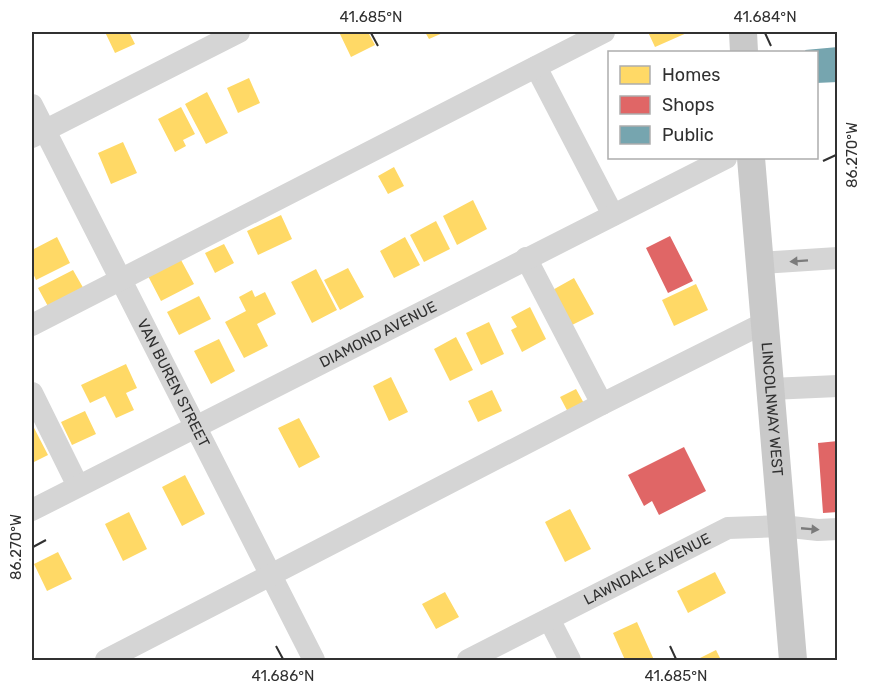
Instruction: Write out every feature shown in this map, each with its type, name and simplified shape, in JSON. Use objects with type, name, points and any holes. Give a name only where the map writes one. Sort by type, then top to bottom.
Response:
[{"type":"main road","points":[[742,32],[744,51]]},
{"type":"main road","name":"LINCOLNWAY WEST","points":[[751,159],[793,660]]},
{"type":"street","points":[[38,134],[239,32]]},
{"type":"street","points":[[32,325],[604,32]]},
{"type":"street","points":[[536,67],[613,215]]},
{"type":"street","name":"VAN BUREN STREET","points":[[32,105],[38,134],[121,280],[314,660]]},
{"type":"street","name":"DIAMOND AVENUE","points":[[32,510],[724,159]]},
{"type":"street","points":[[526,258],[602,404]]},
{"type":"street","points":[[760,263],[837,258]]},
{"type":"street","points":[[106,660],[764,323]]},
{"type":"street","points":[[770,389],[837,386]]},
{"type":"street","points":[[32,393],[78,486]]},
{"type":"street","name":"LAWNDALE AVENUE","points":[[468,660],[728,528],[782,526],[818,530],[837,529]]},
{"type":"street","points":[[549,620],[570,660]]},
{"type":"building: Homes","points":[[105,32],[129,32],[135,44],[115,53]]},
{"type":"building: Homes","points":[[339,32],[368,32],[375,45],[351,57]]},
{"type":"building: Homes","points":[[425,32],[445,32],[429,39]]},
{"type":"building: Homes","points":[[648,32],[689,32],[655,47]]},
{"type":"building: Homes","points":[[249,78],[260,103],[238,113],[227,88]]},
{"type":"building: Homes","points":[[207,92],[228,133],[206,144],[185,104]]},
{"type":"building: Homes","points":[[181,107],[195,134],[183,140],[186,146],[175,152],[158,119]]},
{"type":"building: Homes","points":[[123,142],[137,173],[111,184],[98,153]]},
{"type":"building: Homes","points":[[394,167],[404,186],[388,194],[378,176]]},
{"type":"building: Homes","points":[[473,200],[487,229],[457,245],[443,216]]},
{"type":"building: Homes","points":[[281,215],[292,239],[258,255],[247,231]]},
{"type":"building: Homes","points":[[436,221],[450,249],[424,262],[410,235]]},
{"type":"building: Homes","points":[[57,237],[70,263],[36,280],[32,271],[32,250]]},
{"type":"building: Homes","points":[[405,237],[420,265],[394,278],[380,251]]},
{"type":"building: Homes","points":[[224,244],[234,263],[215,273],[205,253]]},
{"type":"building: Homes","points":[[181,260],[194,284],[161,301],[148,276]]},
{"type":"building: Homes","points":[[348,268],[364,297],[340,310],[324,280]]},
{"type":"building: Homes","points":[[316,269],[337,310],[312,323],[291,282]]},
{"type":"building: Homes","points":[[73,270],[85,291],[50,310],[38,288]]},
{"type":"building: Homes","points":[[574,278],[594,314],[568,327],[549,292]]},
{"type":"building: Homes","points":[[696,284],[708,310],[674,326],[662,300]]},
{"type":"building: Homes","points":[[252,290],[255,297],[265,292],[276,314],[257,324],[268,346],[244,358],[225,322],[246,311],[239,297]]},
{"type":"building: Homes","points":[[199,296],[211,319],[179,335],[167,312]]},
{"type":"building: Homes","points":[[530,307],[546,339],[522,352],[511,330],[517,327],[511,317]]},
{"type":"building: Homes","points":[[489,322],[504,354],[481,365],[466,333]]},
{"type":"building: Homes","points":[[456,337],[473,370],[450,381],[434,349]]},
{"type":"building: Homes","points":[[219,339],[235,371],[211,384],[194,351]]},
{"type":"building: Homes","points":[[126,364],[137,388],[126,393],[134,410],[116,418],[105,396],[90,403],[81,385]]},
{"type":"building: Homes","points":[[391,377],[408,412],[389,421],[373,386]]},
{"type":"building: Homes","points":[[576,389],[586,407],[570,416],[560,397]]},
{"type":"building: Homes","points":[[492,390],[502,411],[478,422],[468,401]]},
{"type":"building: Homes","points":[[85,411],[96,434],[72,445],[61,422]]},
{"type":"building: Homes","points":[[299,418],[320,457],[299,468],[278,428]]},
{"type":"building: Homes","points":[[32,424],[48,455],[32,463]]},
{"type":"building: Homes","points":[[185,475],[205,514],[182,526],[162,487]]},
{"type":"building: Homes","points":[[570,509],[591,549],[565,562],[545,522]]},
{"type":"building: Homes","points":[[129,512],[147,549],[123,561],[105,524]]},
{"type":"building: Homes","points":[[58,552],[72,579],[47,591],[34,564]]},
{"type":"building: Homes","points":[[715,572],[726,593],[688,613],[677,591]]},
{"type":"building: Homes","points":[[445,592],[459,617],[436,629],[422,604]]},
{"type":"building: Homes","points":[[637,622],[654,660],[625,660],[613,633]]},
{"type":"building: Homes","points":[[716,650],[721,660],[696,660]]},
{"type":"building: Shops","points":[[670,236],[693,281],[668,293],[646,248]]},
{"type":"building: Shops","points":[[838,441],[838,512],[823,513],[818,443]]},
{"type":"building: Shops","points":[[684,447],[706,491],[659,515],[652,501],[644,506],[628,475]]},
{"type":"building: Public","points":[[838,47],[838,82],[818,83],[818,51],[805,50]]}]
